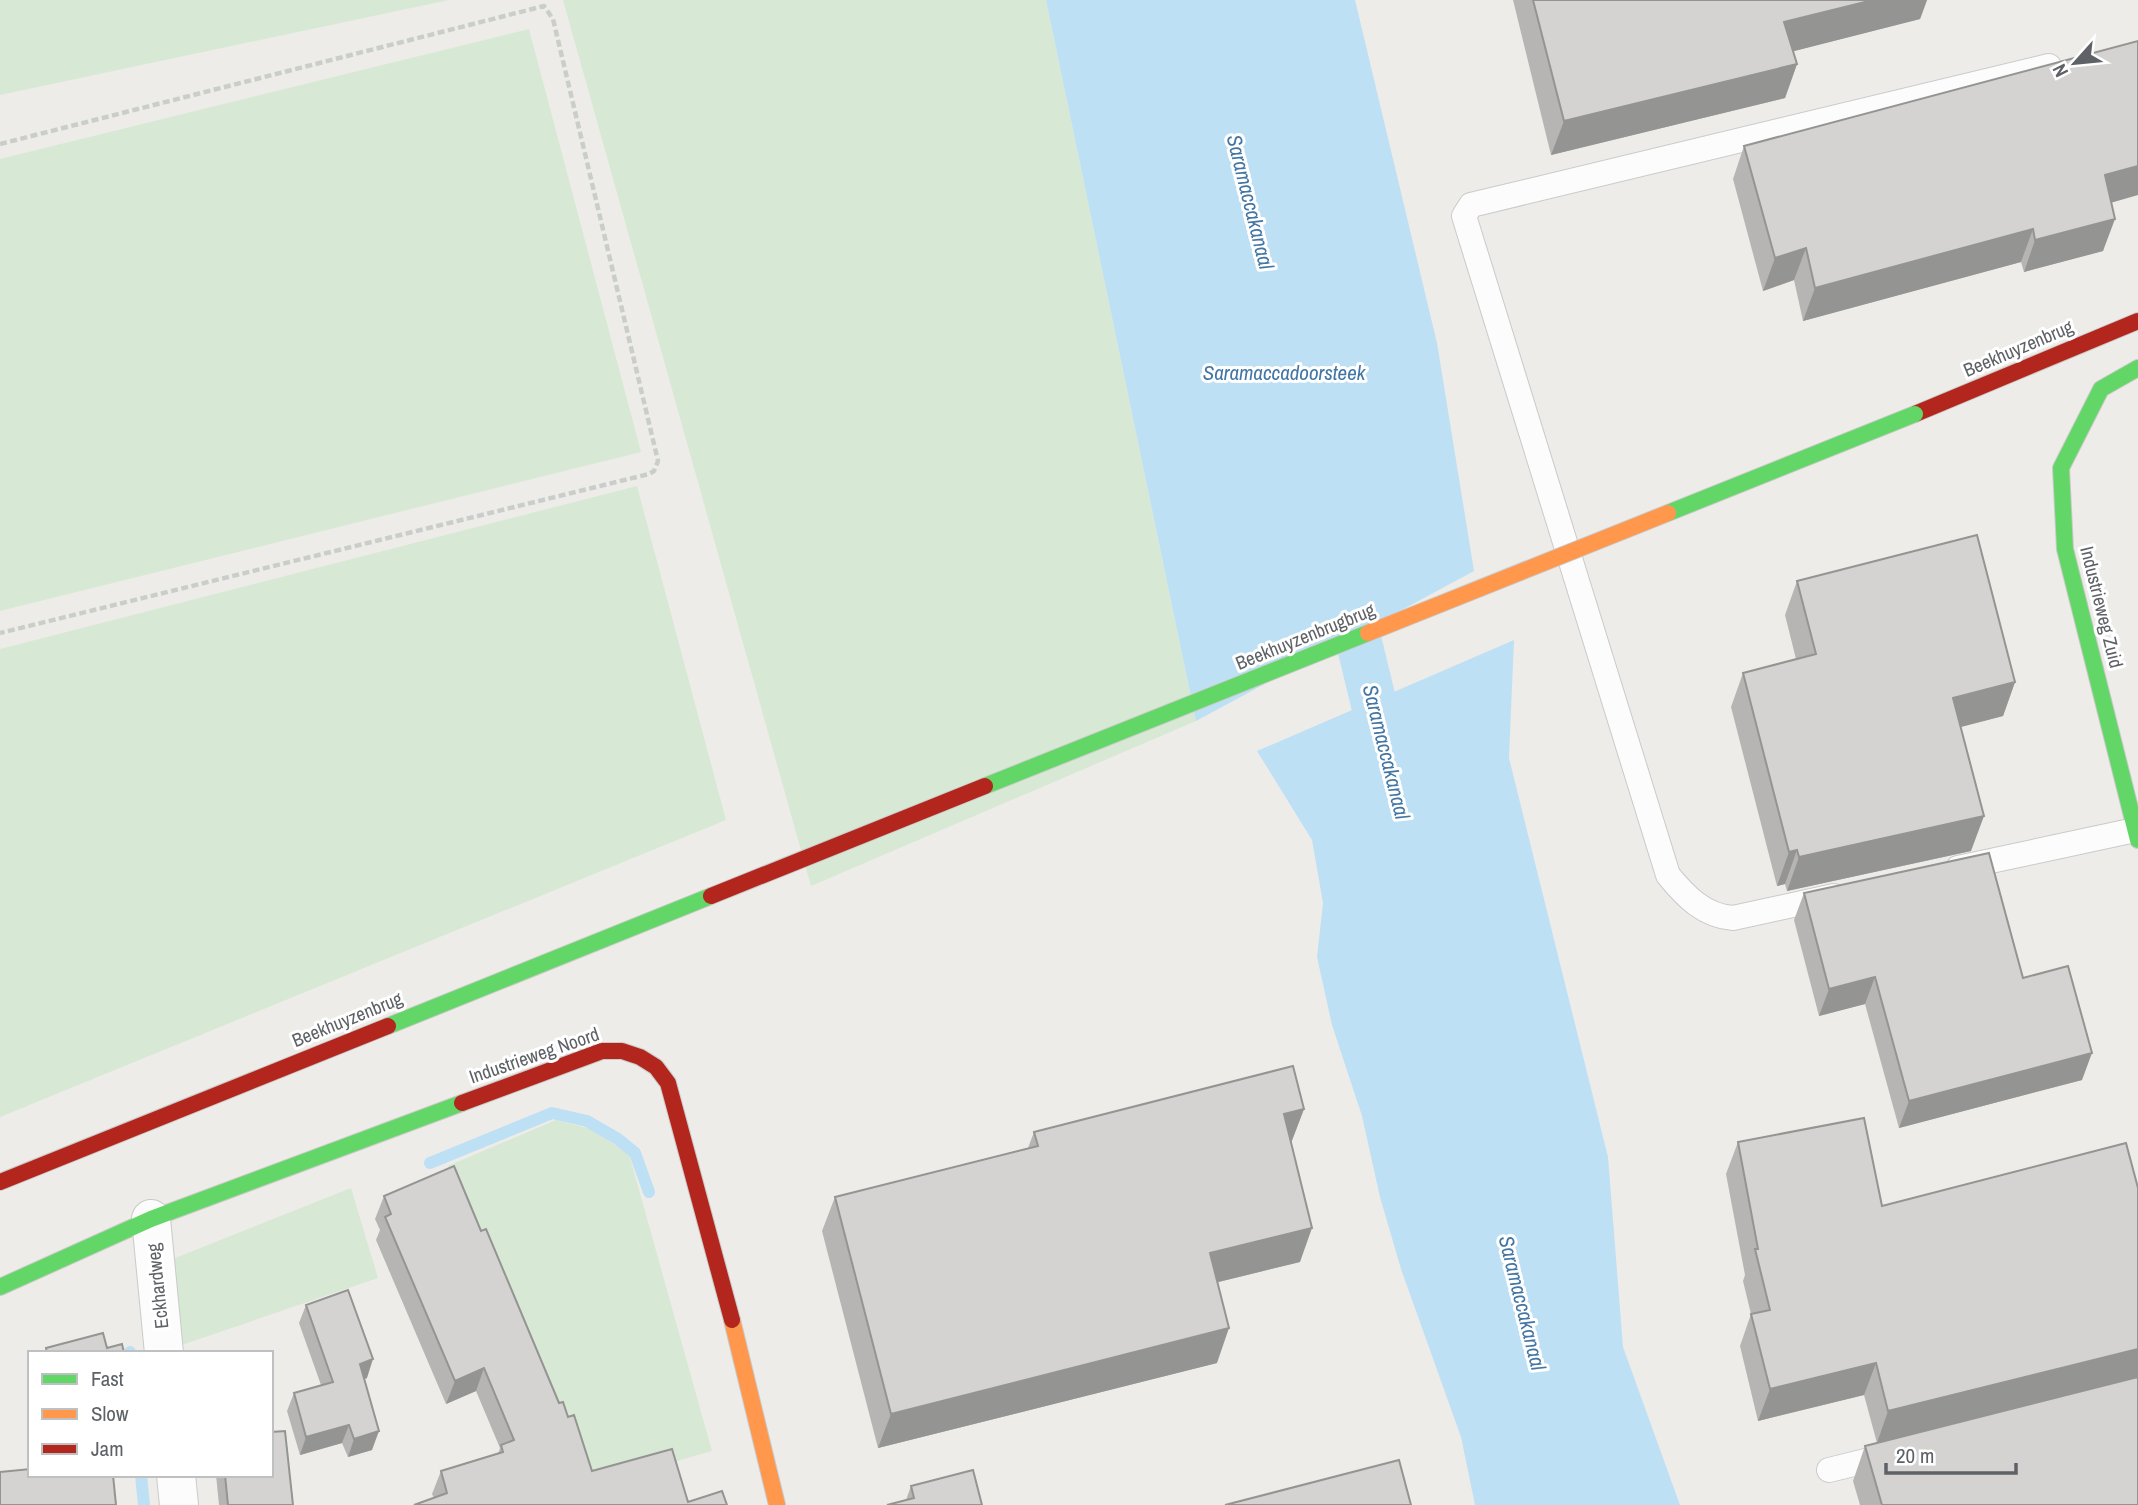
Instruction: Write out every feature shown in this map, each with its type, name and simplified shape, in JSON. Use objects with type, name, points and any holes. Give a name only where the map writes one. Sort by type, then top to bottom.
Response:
[{"type":"street","name":"Beekhuyzenbrug","points":[[1915,414],[2138,321]]},
{"type":"street","name":"Industrieweg Zuid","points":[[2137,835],[2065,550],[2062,468],[2101,389],[2138,368]]},
{"type":"street","name":"Beekhuyzenbrugbrug","points":[[710,896],[1915,414]]},
{"type":"street","name":"Beekhuyzenbrug","points":[[0,1182],[710,896]]},
{"type":"street","name":"Industrieweg Noord","points":[[0,1287],[151,1219],[601,1051],[631,1053],[661,1069],[668,1083],[722,1280],[777,1505]]},
{"type":"street","name":"Eckhardweg","points":[[151,1219],[164,1351]]},
{"type":"street","points":[[176,1477],[179,1505]]},
{"type":"lane","points":[[1856,891],[1733,918],[1720,917],[1689,898],[1668,875],[1464,216],[1471,205],[2071,60]]},
{"type":"lane","points":[[1937,873],[2137,835]]},
{"type":"lane","points":[[1829,1470],[1910,1450]]},
{"type":"path","points":[[0,144],[544,6],[553,19],[658,461],[654,471],[649,474],[0,633]]},
{"type":"green space","points":[[0,0],[449,0],[0,95]]},
{"type":"green space","points":[[563,0],[1046,0],[1196,721],[811,886]]},
{"type":"green space","points":[[529,29],[641,452],[0,611],[0,159]]},
{"type":"green space","points":[[637,486],[726,820],[0,1117],[0,649]]},
{"type":"green space","points":[[556,1120],[591,1129],[629,1154],[712,1451],[586,1487],[448,1166]]},
{"type":"green space","points":[[351,1188],[378,1278],[173,1348],[165,1262]]},
{"type":"water","name":"Saramaccadoorsteek","points":[[1046,0],[1355,0],[1437,343],[1474,571],[1196,721]]},
{"type":"water","points":[[1514,640],[1509,758],[1608,1157],[1623,1347],[1680,1505],[1475,1505],[1461,1437],[1401,1269],[1380,1197],[1362,1116],[1332,1025],[1317,957],[1323,903],[1312,840],[1257,751]]},
{"type":"building","points":[[1533,0],[1873,0],[1784,22],[1797,64],[1564,121]]},
{"type":"building","points":[[2138,41],[2138,166],[2105,175],[2115,219],[2035,240],[2033,229],[1815,288],[1806,248],[1775,258],[1744,146]]},
{"type":"building","points":[[1977,535],[2015,682],[1953,698],[1984,816],[1799,857],[1797,850],[1789,852],[1743,673],[1816,654],[1797,581]]},
{"type":"building","points":[[1989,853],[2023,978],[2068,966],[2092,1053],[1909,1101],[1875,977],[1829,989],[1804,893]]},
{"type":"building","points":[[1293,1066],[1304,1109],[1284,1114],[1312,1228],[1210,1253],[1229,1328],[891,1414],[835,1197],[1038,1146],[1034,1132]]},
{"type":"building","points":[[1864,1118],[1882,1206],[2126,1143],[2138,1188],[2138,1349],[1888,1411],[1876,1363],[1770,1389],[1751,1314],[1770,1310],[1755,1249],[1758,1249],[1738,1142]]},
{"type":"building","points":[[454,1166],[481,1231],[486,1229],[559,1403],[563,1402],[568,1417],[574,1415],[592,1471],[672,1449],[688,1502],[722,1491],[727,1505],[414,1505],[447,1493],[441,1471],[503,1452],[501,1445],[514,1440],[484,1368],[455,1381],[385,1217],[391,1214],[384,1196]]},
{"type":"building","points":[[348,1290],[373,1359],[360,1364],[379,1431],[354,1439],[349,1425],[306,1437],[294,1393],[333,1382],[306,1305]]},
{"type":"building","points":[[103,1333],[107,1348],[122,1344],[124,1351],[47,1351],[46,1348]]},
{"type":"building","points":[[2138,1377],[2138,1505],[1882,1505],[1865,1446]]},
{"type":"building","points":[[285,1431],[293,1505],[228,1505],[225,1477],[273,1477],[273,1432]]},
{"type":"building","points":[[1399,1460],[1411,1505],[1225,1505]]},
{"type":"building","points":[[28,1469],[28,1477],[113,1477],[116,1505],[0,1505],[0,1472]]},
{"type":"building","points":[[973,1470],[982,1505],[887,1505],[914,1498],[911,1486]]},
{"type":"waterway","name":"Saramaccakanaal","points":[[1348,597],[1388,762]]},
{"type":"waterway","points":[[430,1163],[552,1113],[587,1121],[618,1139],[635,1153],[649,1192]]},
{"type":"waterway","points":[[141,1477],[144,1505]]},
{"type":"traffic: fast","points":[[2138,368],[2101,389],[2061,468],[2065,549],[2138,840]]},
{"type":"traffic: fast","points":[[1668,513],[1915,414]]},
{"type":"traffic: fast","points":[[985,786],[1368,633]]},
{"type":"traffic: fast","points":[[388,1026],[711,896]]},
{"type":"traffic: fast","points":[[0,1287],[151,1219],[462,1103]]},
{"type":"traffic: slow","points":[[1368,633],[1668,513]]},
{"type":"traffic: slow","points":[[732,1320],[777,1505]]},
{"type":"traffic: jam","points":[[1915,414],[2138,321]]},
{"type":"traffic: jam","points":[[711,896],[985,786]]},
{"type":"traffic: jam","points":[[0,1182],[388,1026]]},
{"type":"traffic: jam","points":[[462,1103],[602,1051],[622,1051],[640,1057],[656,1067],[668,1083],[732,1320]]}]
